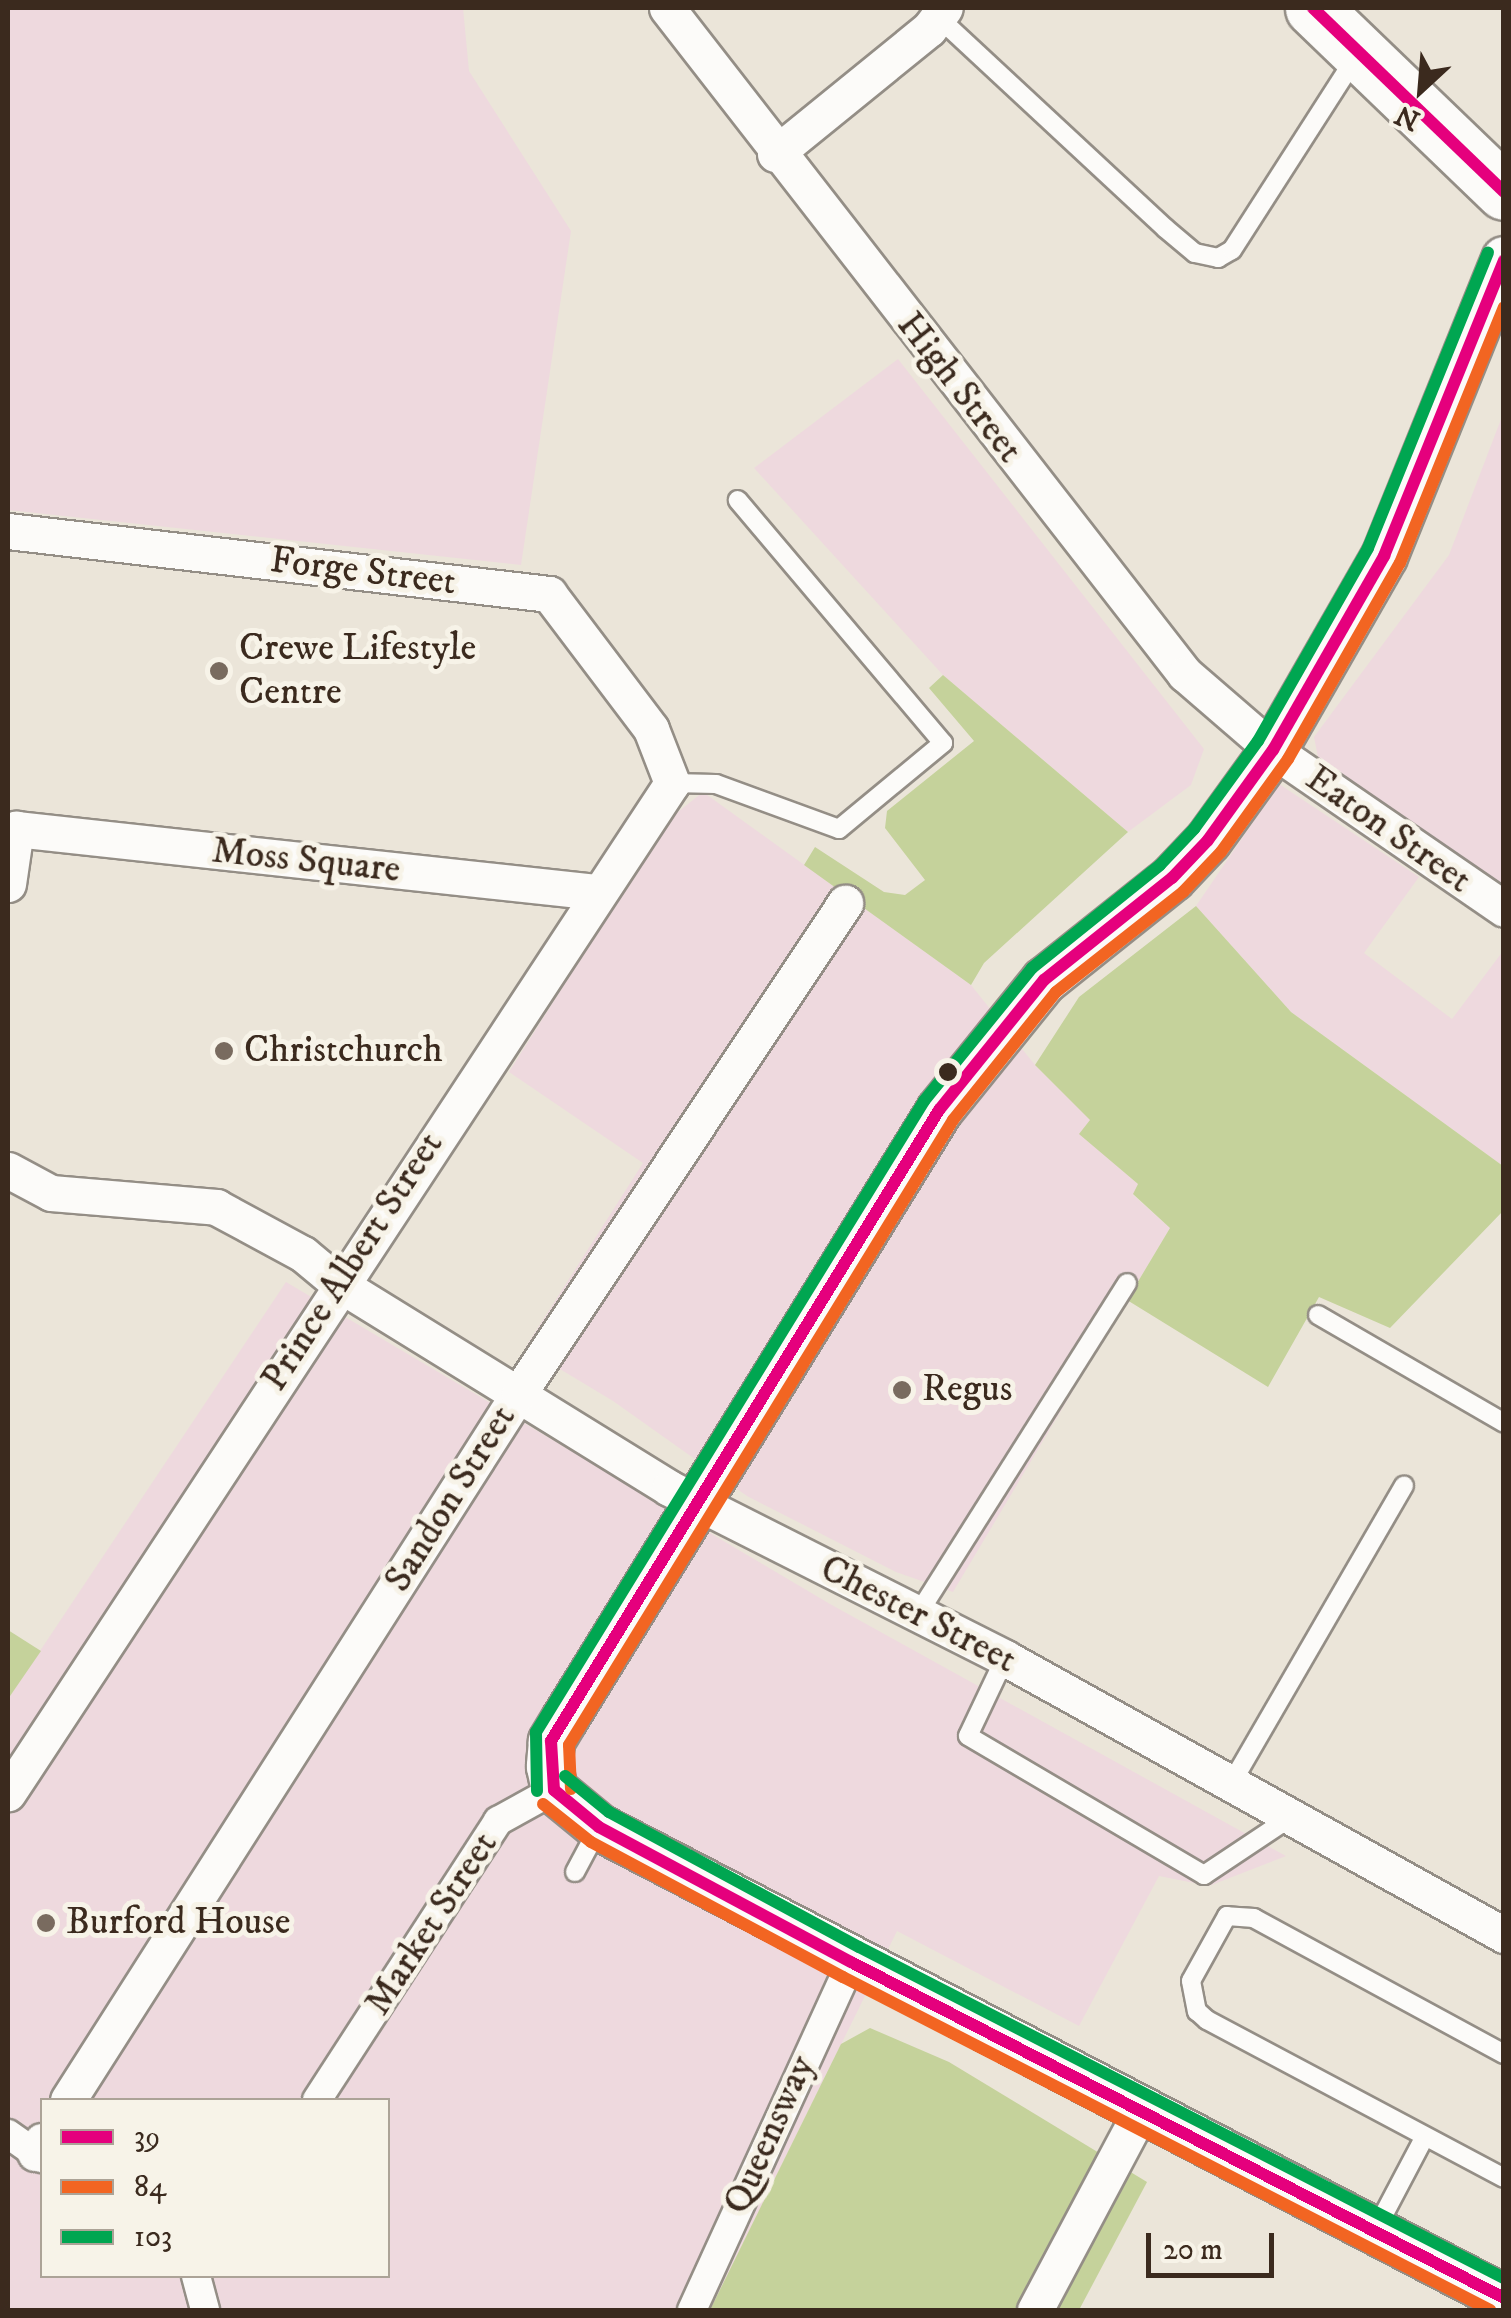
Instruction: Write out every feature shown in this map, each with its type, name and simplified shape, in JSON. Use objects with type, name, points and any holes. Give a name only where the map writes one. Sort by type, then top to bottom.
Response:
[{"type":"main road","points":[[1313,8],[1504,192]]},
{"type":"street","name":"High Street","points":[[667,8],[775,154],[1185,674],[1273,750]]},
{"type":"street","points":[[775,154],[941,12]]},
{"type":"street","points":[[1504,259],[1384,556],[1273,750],[1172,878],[1079,948],[1008,1021],[939,1110],[551,1741],[554,1790],[599,1827],[851,1962],[1504,2298]]},
{"type":"street","name":"Forge Street","points":[[8,531],[549,594],[651,729],[672,783]]},
{"type":"street","name":"Eaton Street","points":[[1273,750],[1504,910]]},
{"type":"street","name":"Prince Albert Street","points":[[8,1793],[596,892],[672,783]]},
{"type":"street","name":"Moss Square","points":[[11,860],[596,892]]},
{"type":"street","name":"Sandon Street","points":[[69,2098],[519,1392],[845,904]]},
{"type":"street","name":"Chester Street","points":[[8,1170],[51,1194],[216,1207],[303,1254],[339,1284],[698,1499],[916,1618],[1005,1658],[1504,1935]]},
{"type":"street","name":"Market Street","points":[[318,2098],[498,1821],[554,1790]]},
{"type":"street","name":"Queensway","points":[[692,2310],[851,1962]]},
{"type":"street","points":[[1035,2310],[1141,2111]]},
{"type":"street","points":[[197,2278],[205,2310]]},
{"type":"lane","points":[[941,12],[1165,228],[1195,252],[1218,258],[1232,250],[1359,52]]},
{"type":"lane","points":[[672,783],[716,784],[839,829],[944,743],[738,500]]},
{"type":"lane","points":[[916,1618],[1127,1283]]},
{"type":"lane","points":[[1318,1316],[1504,1422]]},
{"type":"lane","points":[[1231,1784],[1404,1485]]},
{"type":"lane","points":[[1005,1658],[968,1736],[1204,1875],[1290,1817]]},
{"type":"lane","points":[[575,1872],[599,1827]]},
{"type":"lane","points":[[1504,2054],[1254,1918],[1228,1916],[1190,1981],[1197,2011],[1424,2138],[1504,2178]]},
{"type":"lane","points":[[1375,2231],[1424,2138]]},
{"type":"shaded area","points":[[8,8],[463,8],[469,71],[571,231],[521,565],[8,510]]},
{"type":"shaded area","points":[[898,359],[1204,749],[1191,785],[1128,832],[943,675],[754,468]]},
{"type":"shaded area","points":[[1503,414],[1503,888],[1318,757],[1314,737],[1449,555]]},
{"type":"shaded area","points":[[1279,784],[1419,877],[1364,953],[1452,1019],[1503,951],[1503,1166],[1291,1012],[1196,906]]},
{"type":"shaded area","points":[[703,792],[971,985],[1035,1065],[1091,1120],[1080,1134],[1138,1184],[1133,1195],[1170,1228],[953,1592],[896,1572],[747,1496],[613,1401],[525,1348],[643,1163],[509,1072],[668,820]]},
{"type":"shaded area","points":[[286,1282],[830,1604],[1286,1856],[1209,1886],[1159,1876],[1079,2026],[897,1931],[710,2310],[8,2310],[8,1699]]},
{"type":"green space","points":[[943,675],[1128,832],[984,963],[971,985],[804,865],[815,847],[884,892],[905,895],[925,880],[885,828],[887,811],[974,741],[929,688]]},
{"type":"green space","points":[[1196,906],[1291,1012],[1503,1166],[1503,1211],[1390,1328],[1319,1297],[1268,1387],[1127,1300],[1170,1228],[1133,1194],[1138,1184],[1079,1134],[1090,1120],[1035,1065],[1079,997]]},
{"type":"green space","points":[[8,1630],[41,1651],[8,1699]]},
{"type":"green space","points":[[870,2028],[949,2062],[1147,2182],[1079,2310],[710,2310],[841,2044]]},
{"type":"transit line","name":"39","points":[[1313,8],[1504,192]]},
{"type":"transit line","name":"103","points":[[537,1791],[536,1732],[924,1101],[1032,968],[1160,865],[1194,829],[1258,741],[1368,548],[1488,252]]},
{"type":"transit line","name":"39","points":[[554,1790],[551,1741],[939,1110],[1044,980],[1172,878],[1208,840],[1273,750],[1384,556],[1504,260]]},
{"type":"transit line","name":"84","points":[[571,1789],[569,1745],[953,1120],[1056,992],[1183,892],[1221,852],[1288,759],[1400,563],[1504,307]]},
{"type":"transit line","name":"103","points":[[565,1776],[609,1812],[859,1947],[1504,2278]]},
{"type":"transit line","name":"39","points":[[554,1790],[599,1827],[851,1962],[1504,2298]]},
{"type":"transit line","name":"84","points":[[543,1804],[591,1842],[843,1977],[1490,2310]]},
{"type":"place","name":"Crewe Lifestyle Centre","points":[[219,671]]},
{"type":"place","name":"Christchurch","points":[[224,1051]]},
{"type":"place","name":"Regus","points":[[902,1390]]},
{"type":"place","name":"Burford House","points":[[46,1923]]}]
